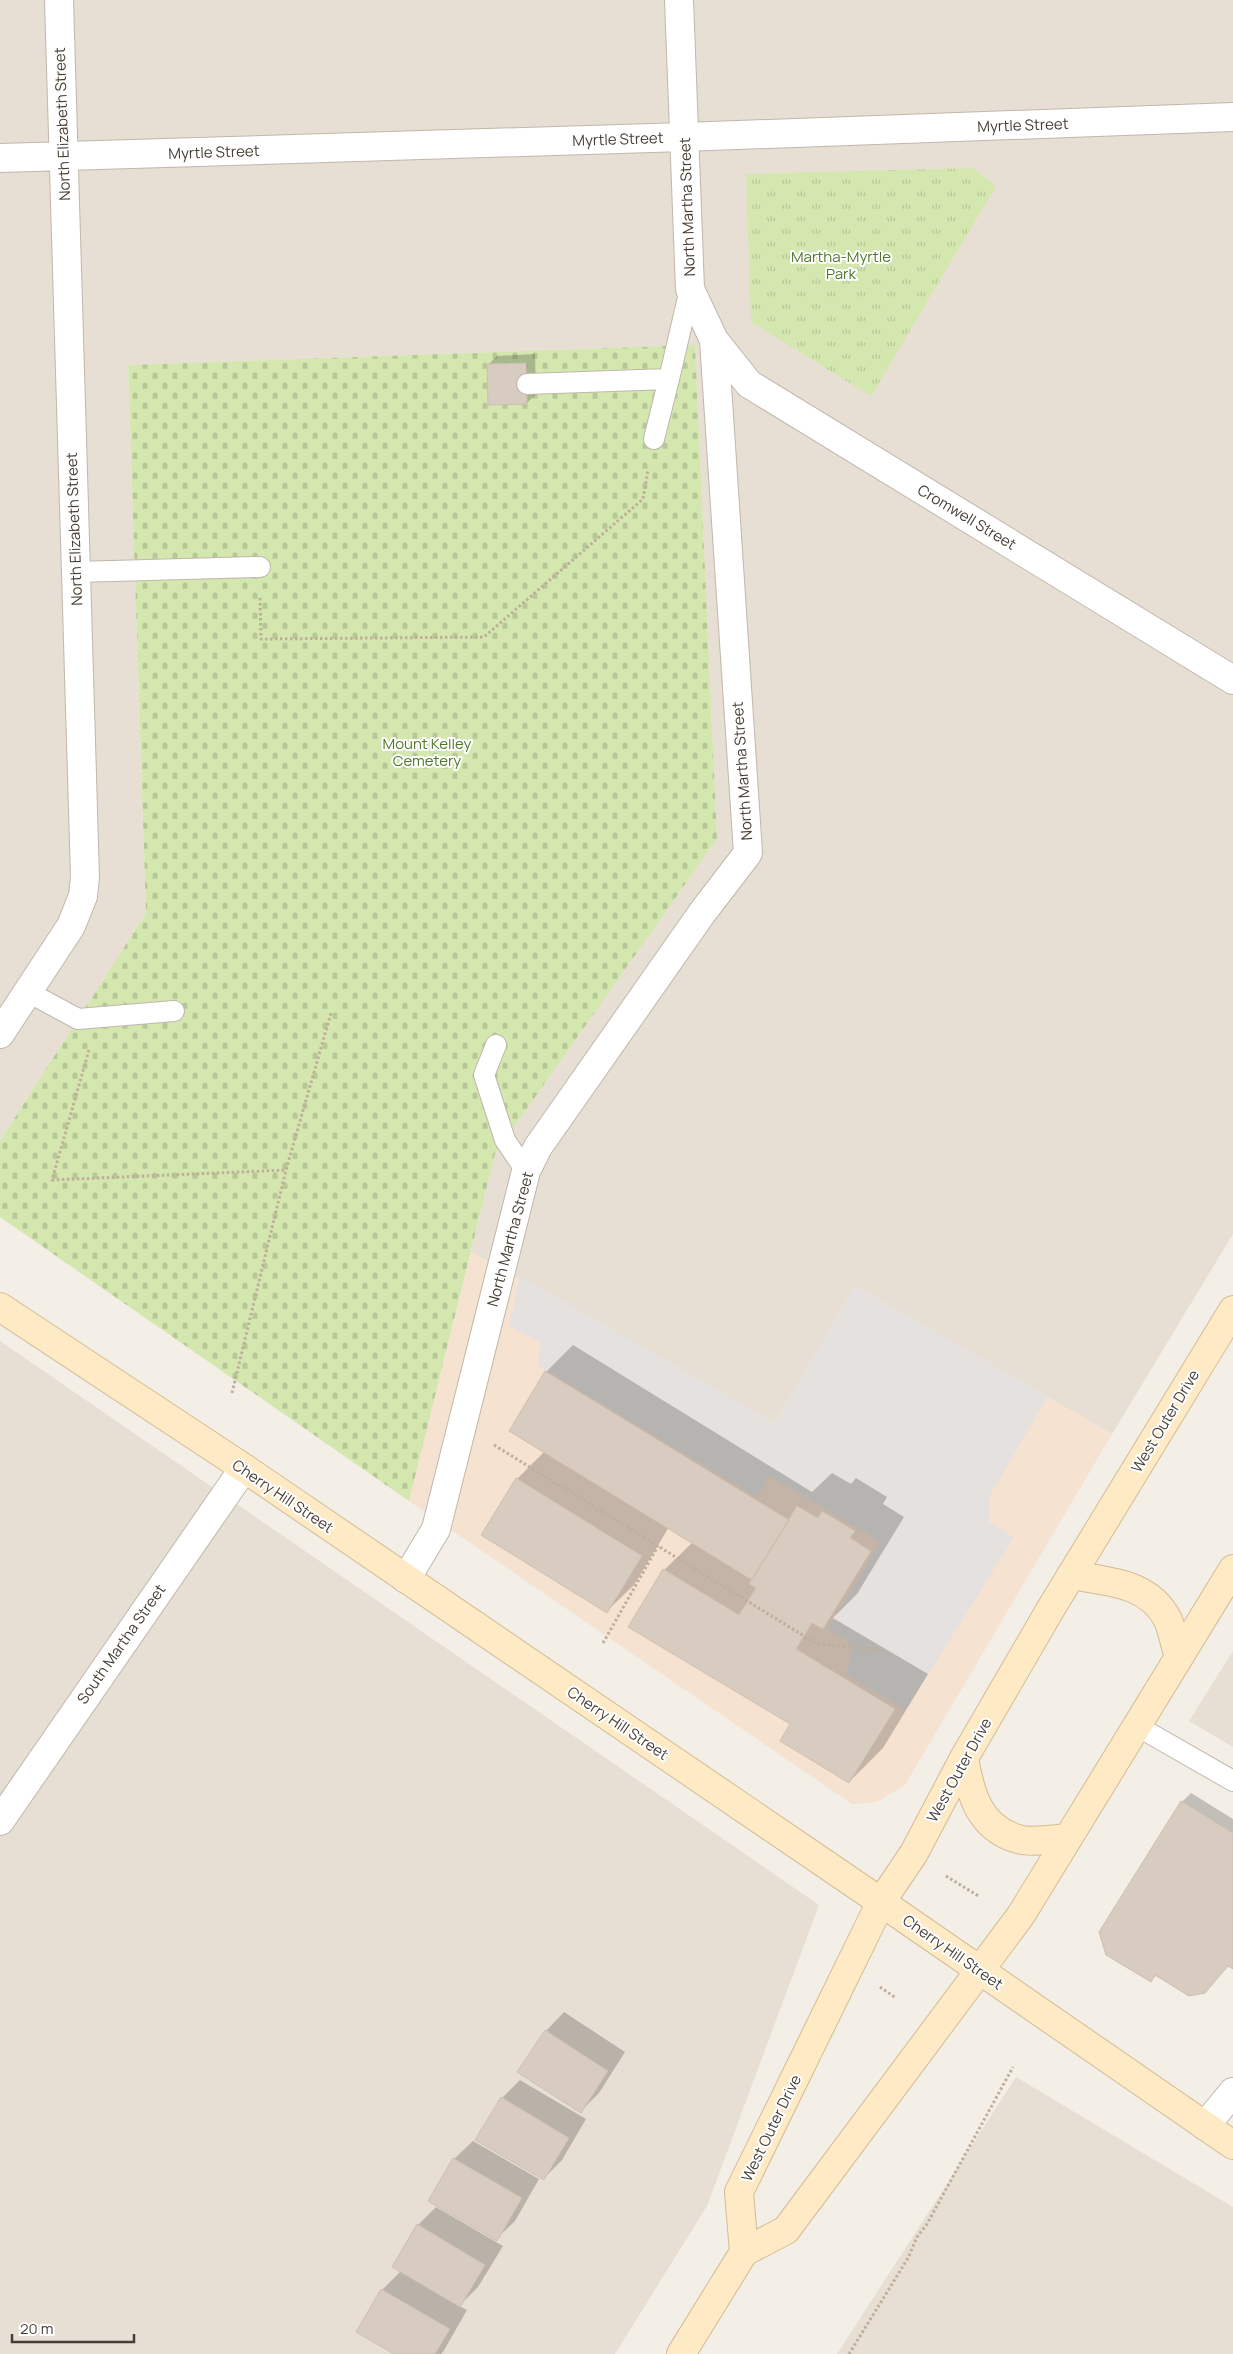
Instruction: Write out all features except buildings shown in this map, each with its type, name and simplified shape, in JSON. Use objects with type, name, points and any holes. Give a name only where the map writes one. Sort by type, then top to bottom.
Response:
[{"type":"main road","name":"Cherry Hill Street","points":[[0,1307],[244,1468],[881,1902],[1233,2145]]},
{"type":"main road","name":"West Outer Drive","points":[[744,2252],[740,2192],[881,1902],[914,1854],[964,1758],[1071,1575],[1233,1310]]},
{"type":"main road","points":[[681,2354],[744,2252],[786,2230],[1021,1915],[1233,1569]]},
{"type":"main road","points":[[1071,1575],[1135,1588],[1149,1597],[1167,1620],[1179,1657]]},
{"type":"main road","points":[[964,1758],[970,1788],[980,1811],[997,1830],[1019,1840],[1068,1838]]},
{"type":"street","name":"North Elizabeth Street","points":[[0,1034],[71,926],[83,896],[85,876],[59,0]]},
{"type":"street","name":"North Martha Street","points":[[406,1579],[436,1529],[526,1171],[538,1147],[702,913],[748,853],[714,340],[690,289],[679,0]]},
{"type":"street","name":"Myrtle Street","points":[[0,158],[684,137],[1233,117]]},
{"type":"street","name":"Cromwell Street","points":[[714,340],[749,384],[1233,680]]},
{"type":"street","name":"South Martha Street","points":[[0,1821],[244,1468]]},
{"type":"street","points":[[1206,2126],[1233,2092]]},
{"type":"lane","points":[[654,439],[690,289]]},
{"type":"lane","points":[[527,384],[669,379]]},
{"type":"lane","points":[[76,572],[260,567]]},
{"type":"lane","points":[[28,992],[78,1019],[98,1019],[174,1011]]},
{"type":"lane","points":[[496,1045],[484,1075],[505,1140],[526,1171]]},
{"type":"lane","points":[[1137,1726],[1233,1781]]},
{"type":"path","points":[[260,567],[261,639],[484,637],[643,499],[654,439]]},
{"type":"path","points":[[232,1393],[286,1170],[331,1013]]},
{"type":"path","points":[[98,1019],[52,1180],[286,1170]]},
{"type":"path","points":[[492,1444],[817,1644],[884,1650]]},
{"type":"path","points":[[603,1643],[658,1546]]},
{"type":"path","points":[[946,1876],[980,1897]]},
{"type":"path","points":[[879,1987],[896,1998]]},
{"type":"path","points":[[850,2354],[908,2258],[917,2237],[927,2224],[1013,2067]]},
{"type":"shaded area","points":[[0,0],[1233,0],[1233,1234],[1112,1434],[855,1286],[775,1423],[471,1252],[495,1154],[717,839],[695,345],[128,365],[146,913],[0,1141]]},
{"type":"shaded area","points":[[471,1252],[775,1423],[855,1286],[1112,1434],[905,1785],[877,1802],[852,1804],[409,1501]]},
{"type":"shaded area","points":[[520,1276],[775,1423],[855,1286],[1048,1396],[989,1497],[989,1522],[1014,1537],[906,1710],[846,1674],[852,1651],[848,1641],[828,1629],[881,1542],[770,1476],[757,1497],[538,1365],[541,1342],[509,1326]]},
{"type":"shaded area","points":[[0,1341],[819,1905],[707,2206],[615,2354],[0,2354]]},
{"type":"shaded area","points":[[1233,1651],[1233,1747],[1189,1721]]},
{"type":"shaded area","points":[[1016,2077],[1233,2207],[1233,2354],[837,2354]]},
{"type":"green space","name":"Martha-Myrtle Park","points":[[973,168],[996,186],[871,396],[751,322],[746,174]]},
{"type":"green space","name":"Mount Kelley Cemetery","points":[[695,345],[717,839],[495,1154],[409,1501],[0,1217],[0,1141],[146,913],[128,365]]}]
